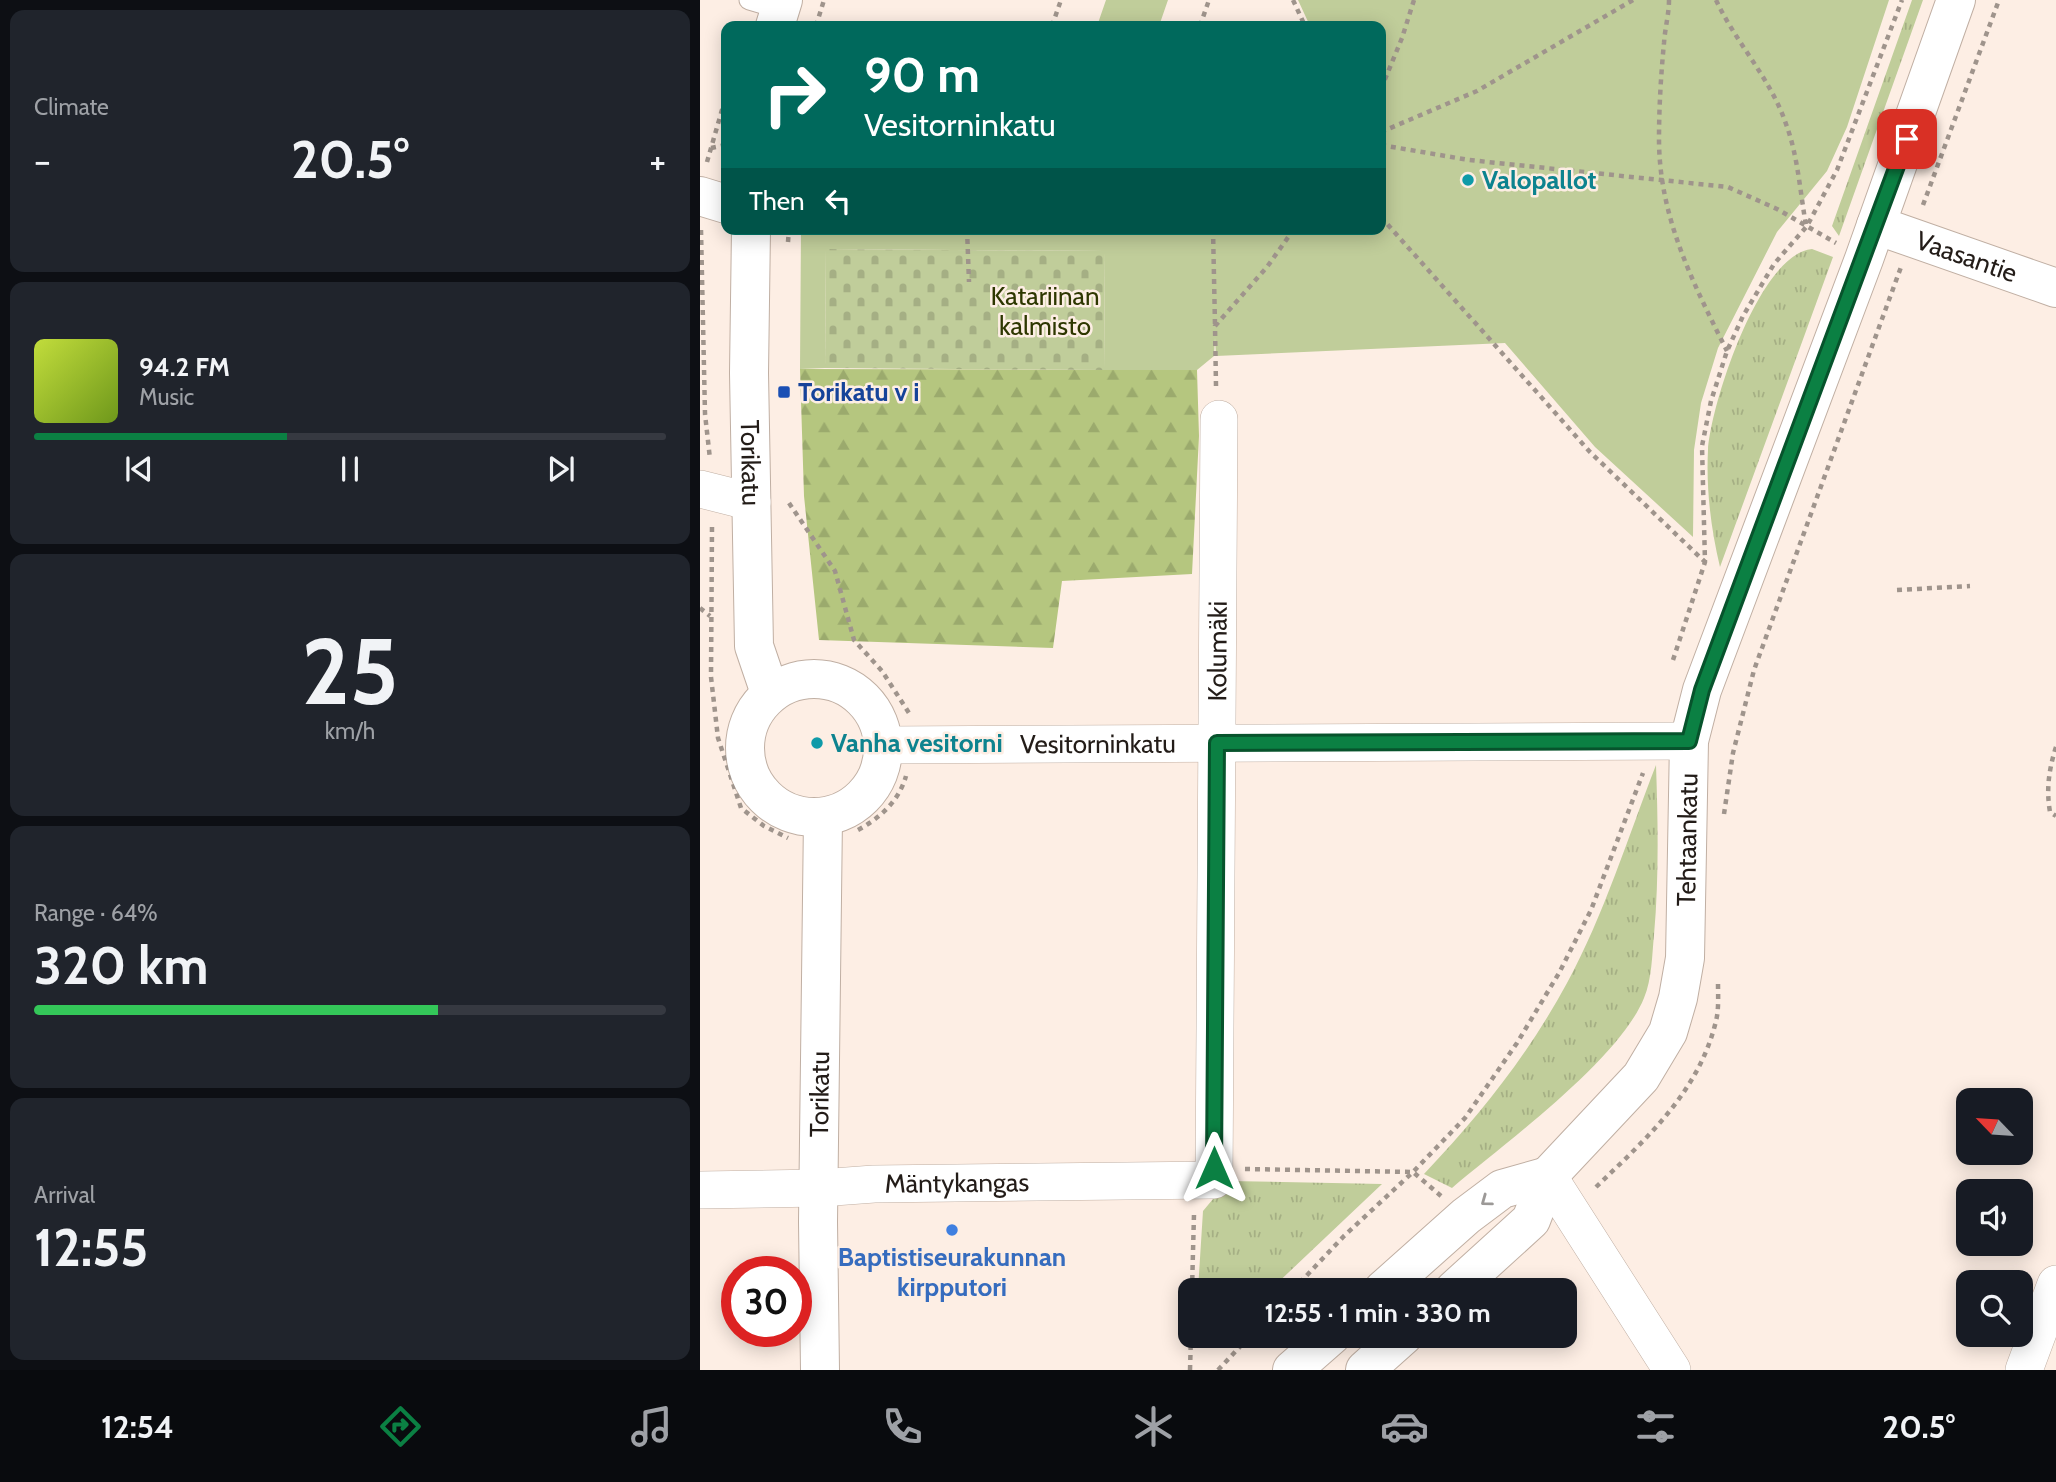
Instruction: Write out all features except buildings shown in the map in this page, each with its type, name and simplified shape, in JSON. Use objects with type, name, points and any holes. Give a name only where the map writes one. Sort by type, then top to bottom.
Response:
[{"type":"main road","name":"Tehtaankatu","points":[[1467,1278],[1531,1220],[1548,1176],[1641,1077],[1668,1032],[1678,998],[1685,958],[1671,741],[1702,690],[1876,225],[1956,0]]},
{"type":"main road","points":[[700,196],[721,202]]},
{"type":"main road","name":"Vaasantie","points":[[1876,225],[2056,288]]},
{"type":"main road","name":"Torikatu","points":[[751,235],[771,505],[754,646],[770,693]]},
{"type":"main road","points":[[811,678],[843,685],[869,704],[880,723],[884,745],[882,766],[874,785],[860,800],[843,811],[824,817],[801,816],[780,808],[762,794],[750,775],[744,753],[746,731],[755,710],[770,693],[789,682],[811,678]]},
{"type":"main road","name":"Torikatu","points":[[820,1370],[824,817]]},
{"type":"main road","points":[[1396,1278],[1466,1216],[1502,1189],[1548,1176]]},
{"type":"main road","points":[[1292,1370],[1317,1348]]},
{"type":"main road","points":[[1365,1370],[1390,1348]]},
{"type":"street","name":"Kolumäki","points":[[1208,1176],[1217,743],[1219,419]]},
{"type":"street","points":[[700,489],[771,505]]},
{"type":"street","name":"Vesitorninkatu","points":[[884,745],[1671,741]]},
{"type":"street","name":"Mäntykangas","points":[[700,1190],[1208,1176]]},
{"type":"street","points":[[1548,1176],[1672,1370]]},
{"type":"street","points":[[2024,1370],[2056,1284]]},
{"type":"path","points":[[818,21],[824,0]]},
{"type":"path","points":[[1054,21],[1061,0]]},
{"type":"path","points":[[1202,21],[1209,0]]},
{"type":"path","points":[[1293,0],[1303,21]]},
{"type":"path","points":[[1386,77],[1414,0]]},
{"type":"path","points":[[1386,130],[1477,91],[1633,0]]},
{"type":"path","points":[[1669,0],[1661,67],[1661,178],[1670,223],[1687,271],[1727,351]]},
{"type":"path","points":[[1716,0],[1728,27],[1786,121],[1795,152],[1807,226]]},
{"type":"path","points":[[1672,666],[1705,562],[1702,446],[1711,401],[1727,351],[1743,316],[1774,264],[1807,226],[1838,170],[1902,0]]},
{"type":"path","points":[[1724,818],[1733,753],[1754,670],[1999,0]]},
{"type":"path","points":[[711,148],[721,146]]},
{"type":"path","points":[[1386,146],[1469,160],[1728,187],[1807,226]]},
{"type":"path","points":[[1386,223],[1590,452],[1705,562]]},
{"type":"path","points":[[967,235],[969,282]]},
{"type":"path","points":[[1213,235],[1214,356],[1219,419]]},
{"type":"path","points":[[1215,326],[1267,267],[1290,235]]},
{"type":"path","points":[[771,505],[804,523],[835,571],[845,607]]},
{"type":"path","points":[[1897,590],[1970,586]]},
{"type":"path","points":[[700,608],[711,617]]},
{"type":"path","points":[[1304,1278],[1465,1118],[1559,974],[1591,909],[1648,762],[1671,741]]},
{"type":"path","points":[[2056,747],[2050,766],[2047,796],[2050,812],[2056,816]]},
{"type":"path","points":[[1573,1215],[1590,1194],[1666,1120],[1694,1077],[1717,1020],[1718,979]]},
{"type":"path","points":[[1194,1278],[1208,1176],[1413,1172],[1466,1216]]},
{"type":"path","points":[[1190,1370],[1191,1348]]},
{"type":"path","points":[[1218,1370],[1239,1348]]},
{"type":"green space","points":[[1106,0],[1168,0],[1161,21],[1099,21]]},
{"type":"green space","points":[[1298,0],[1889,0],[1847,127],[1827,171],[1777,232],[1718,348],[1701,403],[1694,450],[1693,537],[1595,447],[1505,343],[1216,356],[1215,338],[1214,356],[1197,370],[1104,370],[1105,251],[826,249],[825,368],[800,369],[801,235],[1386,235],[1386,21],[1308,21]]},
{"type":"green space","points":[[1912,0],[1923,0],[1839,236],[1832,226]]},
{"type":"green space","name":"Katariinan kalmisto","points":[[826,249],[1105,251],[1104,370],[825,368]]},
{"type":"green space","points":[[1812,249],[1833,257],[1720,567],[1708,480],[1708,450],[1718,400],[1741,334],[1757,303],[1774,276],[1792,257]]},
{"type":"green space","points":[[800,369],[1197,370],[1199,436],[1192,574],[1062,581],[1053,648],[819,640],[804,496]]},
{"type":"green space","points":[[1656,765],[1658,829],[1652,959],[1647,991],[1631,1022],[1611,1048],[1558,1099],[1452,1188],[1424,1174],[1465,1129],[1520,1059],[1567,983],[1604,903]]},
{"type":"green space","points":[[1228,1181],[1382,1184],[1283,1278],[1199,1278],[1203,1211]]},
{"type":"place","name":"Valopallot","points":[[1468,180]]},
{"type":"place","name":"Torikatu v i","points":[[784,392]]},
{"type":"place","name":"Vanha vesitorni","points":[[817,743]]},
{"type":"place","name":"Baptistiseurakunnan kirpputori","points":[[952,1230]]},
{"type":"route","points":[[1214,1168],[1217,743],[1689,741],[1702,690],[1907,139]]}]
